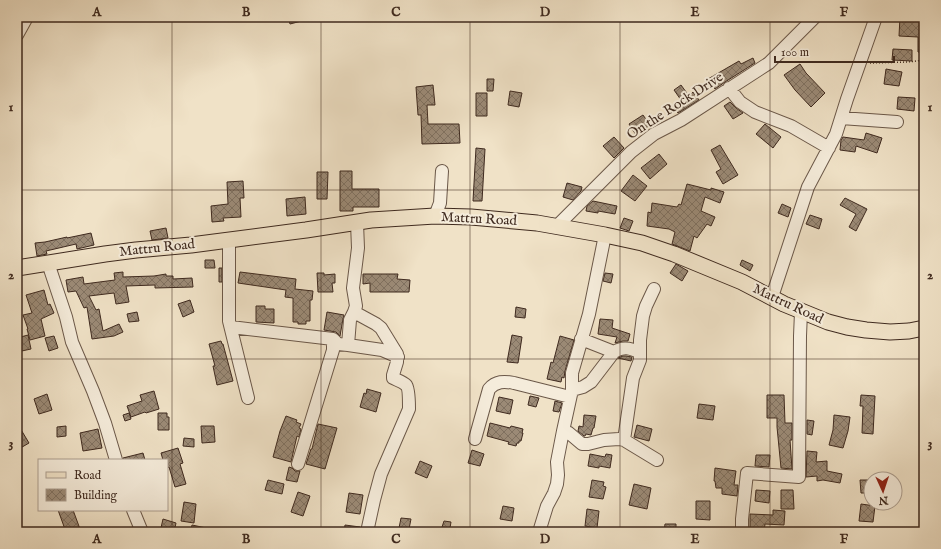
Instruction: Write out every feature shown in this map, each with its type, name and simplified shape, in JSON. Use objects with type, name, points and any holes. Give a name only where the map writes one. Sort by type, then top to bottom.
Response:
[{"type":"main road","name":"Mattru Road","points":[[17,268],[136,250],[192,245],[378,220],[435,216],[471,217],[557,226],[642,243],[674,254],[742,282],[801,312],[847,328],[890,332],[909,331],[924,328]]},
{"type":"street","points":[[17,35],[27,17]]},
{"type":"street","name":"On the Rock Drive","points":[[557,226],[631,152],[654,134],[681,120],[769,63],[815,17]]},
{"type":"street","points":[[772,298],[808,187],[836,134],[876,17]]},
{"type":"street","points":[[729,88],[740,102],[755,112],[791,126],[828,148]]},
{"type":"street","points":[[841,118],[897,122]]},
{"type":"street","points":[[435,216],[440,203],[442,171]]},
{"type":"street","points":[[348,345],[350,320],[356,306],[353,288],[358,248],[357,223]]},
{"type":"street","points":[[539,532],[557,484],[557,462],[571,394],[572,373],[589,314],[605,235]]},
{"type":"street","points":[[229,240],[229,321],[248,398]]},
{"type":"street","points":[[48,263],[66,317],[72,342],[105,423],[116,459]]},
{"type":"street","points":[[624,440],[633,378],[640,360],[640,340],[643,316],[654,289]]},
{"type":"street","points":[[354,312],[381,328],[397,354],[398,358],[393,375],[394,378],[406,384],[409,409],[381,474],[367,532]]},
{"type":"street","points":[[742,532],[747,473],[799,477],[801,312]]},
{"type":"street","points":[[231,327],[333,339],[338,344],[382,350],[389,352],[398,358]]},
{"type":"street","points":[[298,464],[333,350],[333,339]]},
{"type":"street","points":[[582,339],[614,352]]},
{"type":"street","points":[[475,440],[489,389],[492,385],[498,382],[506,382],[571,394],[591,382],[614,352],[622,348],[634,350],[640,353]]},
{"type":"street","points":[[563,431],[569,433],[582,444]]},
{"type":"street","points":[[559,451],[582,444],[619,439],[624,440],[657,460]]},
{"type":"street","points":[[133,511],[142,532]]},
{"type":"path","points":[[860,63],[908,62],[924,60]]},
{"type":"building","points":[[288,17],[309,17],[309,19],[290,24]]},
{"type":"building","points":[[900,17],[924,18],[924,53],[918,52],[918,37],[899,36]]},
{"type":"building","points":[[893,49],[912,50],[912,61],[892,60]]},
{"type":"building","points":[[753,58],[755,63],[715,89],[708,79],[739,61],[741,64]]},
{"type":"building","points":[[800,64],[806,73],[825,93],[811,107],[795,90],[784,75]]},
{"type":"building","points":[[886,69],[902,72],[899,86],[884,84]]},
{"type":"building","points":[[487,79],[494,79],[493,91],[487,91]]},
{"type":"building","points":[[433,85],[435,105],[427,105],[428,124],[459,124],[460,143],[422,144],[421,115],[418,115],[416,87]]},
{"type":"building","points":[[681,85],[689,96],[693,92],[699,100],[678,113],[673,106],[681,100],[674,90]]},
{"type":"building","points":[[510,91],[522,93],[519,107],[508,105]]},
{"type":"building","points":[[476,93],[487,93],[487,116],[476,116]]},
{"type":"building","points":[[898,97],[915,98],[914,111],[897,109]]},
{"type":"building","points":[[730,102],[743,113],[733,119],[724,106]]},
{"type":"building","points":[[643,115],[650,125],[636,135],[629,124]]},
{"type":"building","points":[[765,124],[781,137],[773,148],[756,134]]},
{"type":"building","points":[[866,133],[882,138],[877,153],[856,146],[855,152],[840,150],[841,140],[843,137],[864,140]]},
{"type":"building","points":[[614,137],[624,148],[614,158],[603,146]]},
{"type":"building","points":[[720,145],[738,175],[723,184],[716,172],[721,169],[711,150]]},
{"type":"building","points":[[476,148],[485,149],[482,201],[473,201]]},
{"type":"building","points":[[659,154],[667,164],[650,179],[641,168]]},
{"type":"building","points":[[340,171],[352,171],[352,189],[379,189],[379,207],[353,207],[353,211],[340,211]]},
{"type":"building","points":[[317,172],[328,172],[327,199],[317,199]]},
{"type":"building","points":[[633,175],[647,186],[635,201],[621,191]]},
{"type":"building","points":[[243,181],[244,198],[240,198],[241,217],[223,218],[224,221],[212,222],[211,206],[228,204],[227,182]]},
{"type":"building","points":[[567,183],[582,187],[581,191],[573,200],[563,197]]},
{"type":"building","points":[[687,184],[724,192],[720,203],[705,197],[701,211],[715,217],[711,226],[707,224],[697,238],[694,236],[690,251],[672,244],[675,232],[669,229],[647,226],[648,212],[651,213],[652,203],[677,207],[679,204],[681,205]]},
{"type":"building","points":[[305,197],[306,214],[287,216],[286,199]]},
{"type":"building","points":[[845,198],[867,209],[856,231],[849,227],[856,214],[840,205]]},
{"type":"building","points":[[593,201],[617,206],[615,214],[598,211],[598,213],[586,211],[587,206]]},
{"type":"building","points":[[782,204],[791,208],[788,217],[778,213]]},
{"type":"building","points":[[810,215],[822,219],[819,229],[806,224]]},
{"type":"building","points":[[624,218],[633,221],[629,231],[620,228]]},
{"type":"building","points":[[166,228],[168,238],[152,240],[150,231]]},
{"type":"building","points":[[91,233],[94,245],[77,249],[76,244],[46,251],[47,254],[37,256],[35,243]]},
{"type":"building","points":[[205,260],[214,260],[215,268],[205,268]]},
{"type":"building","points":[[742,260],[753,265],[750,271],[740,265]]},
{"type":"building","points":[[676,264],[688,271],[682,281],[670,273]]},
{"type":"building","points":[[219,268],[222,268],[222,282],[219,282]]},
{"type":"building","points":[[123,272],[123,277],[166,274],[166,276],[173,276],[173,279],[192,278],[193,287],[155,288],[155,285],[126,286],[129,302],[116,304],[114,293],[89,296],[96,310],[99,309],[103,331],[119,324],[123,332],[114,336],[92,339],[87,307],[84,308],[76,291],[68,292],[66,280],[83,277],[84,284],[115,280],[114,273]]},
{"type":"building","points":[[240,272],[296,279],[295,289],[313,291],[312,300],[310,300],[310,321],[306,321],[306,324],[298,324],[298,322],[293,322],[293,298],[285,297],[286,290],[238,283]]},
{"type":"building","points":[[317,273],[324,273],[324,275],[335,274],[335,283],[332,283],[333,292],[318,292]]},
{"type":"building","points":[[605,273],[613,274],[611,283],[603,281]]},
{"type":"building","points":[[363,274],[398,274],[397,279],[410,280],[409,292],[370,292],[370,283],[363,284]]},
{"type":"building","points":[[44,290],[48,305],[50,304],[54,313],[41,319],[45,336],[30,340],[23,315],[32,313],[26,295]]},
{"type":"building","points":[[190,300],[194,312],[183,317],[178,304]]},
{"type":"building","points":[[256,306],[265,306],[265,309],[274,309],[274,323],[256,322]]},
{"type":"building","points":[[516,307],[526,309],[525,318],[515,317]]},
{"type":"building","points":[[137,312],[139,321],[129,322],[127,314]]},
{"type":"building","points":[[327,312],[344,315],[340,336],[336,332],[324,330]]},
{"type":"building","points":[[600,319],[613,320],[612,328],[630,334],[628,341],[615,343],[617,337],[598,334]]},
{"type":"building","points":[[28,335],[31,349],[17,352],[17,338]]},
{"type":"building","points":[[512,335],[522,337],[518,363],[507,362]]},
{"type":"building","points":[[54,336],[58,348],[49,351],[45,338]]},
{"type":"building","points":[[560,336],[574,340],[564,378],[562,377],[561,382],[547,379]]},
{"type":"building","points":[[221,341],[233,381],[217,385],[213,366],[215,366],[209,344]]},
{"type":"building","points":[[623,356],[632,357],[631,361],[618,358]]},
{"type":"building","points":[[367,389],[381,393],[376,412],[360,407],[364,393],[366,394]]},
{"type":"building","points":[[154,391],[159,409],[131,417],[127,406],[142,401],[140,395]]},
{"type":"building","points":[[47,394],[52,410],[39,414],[34,399]]},
{"type":"building","points":[[767,395],[784,395],[785,423],[792,423],[792,440],[790,440],[792,469],[781,468],[777,418],[767,418]]},
{"type":"building","points":[[861,395],[875,396],[873,434],[862,433],[863,406],[860,406]]},
{"type":"building","points":[[530,396],[539,398],[536,407],[528,405]]},
{"type":"building","points":[[499,397],[513,400],[510,414],[496,411]]},
{"type":"building","points":[[555,401],[562,403],[559,412],[553,411]]},
{"type":"building","points":[[699,404],[715,406],[713,420],[697,418]]},
{"type":"building","points":[[129,413],[131,419],[125,421],[123,415]]},
{"type":"building","points":[[158,413],[167,413],[167,417],[169,417],[169,430],[158,430]]},
{"type":"building","points":[[584,415],[596,416],[591,435],[586,434],[584,436],[578,431],[579,426],[583,427]]},
{"type":"building","points":[[834,415],[850,417],[843,448],[829,445],[833,430]]},
{"type":"building","points":[[286,416],[297,420],[296,422],[301,424],[299,428],[301,429],[299,437],[297,436],[291,462],[273,457]]},
{"type":"building","points":[[807,420],[814,421],[812,435],[807,434]]},
{"type":"building","points":[[17,423],[29,443],[17,450]]},
{"type":"building","points":[[490,423],[510,428],[511,426],[523,429],[521,441],[517,443],[516,446],[508,444],[509,442],[487,436]]},
{"type":"building","points":[[318,424],[337,428],[325,469],[306,464],[312,449]]},
{"type":"building","points":[[637,425],[652,429],[649,441],[634,437]]},
{"type":"building","points":[[66,426],[66,436],[57,437],[57,427]]},
{"type":"building","points":[[201,426],[214,426],[215,442],[202,443]]},
{"type":"building","points":[[98,429],[102,448],[83,451],[80,433]]},
{"type":"building","points":[[184,438],[194,439],[194,447],[183,446]]},
{"type":"building","points":[[178,448],[183,463],[180,464],[186,484],[175,487],[168,468],[168,459],[163,459],[161,453]]},
{"type":"building","points":[[472,450],[484,454],[480,466],[468,463]]},
{"type":"building","points":[[807,451],[817,452],[816,462],[827,461],[827,471],[842,474],[840,483],[823,480],[817,481],[817,476],[806,477]]},
{"type":"building","points":[[143,453],[145,459],[123,459]]},
{"type":"building","points":[[590,454],[605,457],[606,454],[612,455],[610,468],[588,466]]},
{"type":"building","points":[[756,455],[770,455],[769,467],[755,466]]},
{"type":"building","points":[[420,461],[432,466],[427,478],[415,473]]},
{"type":"building","points":[[289,467],[295,471],[300,471],[297,482],[286,480]]},
{"type":"building","points":[[715,468],[736,471],[734,485],[738,485],[737,496],[722,494],[722,488],[716,488],[714,481]]},
{"type":"building","points":[[268,480],[284,484],[282,494],[265,490]]},
{"type":"building","points":[[592,480],[604,482],[603,486],[606,487],[603,499],[589,497]]},
{"type":"building","points":[[860,480],[863,480],[863,493],[861,493]]},
{"type":"building","points":[[634,484],[651,488],[647,509],[629,505]]},
{"type":"building","points":[[756,490],[770,491],[769,503],[755,501]]},
{"type":"building","points":[[781,490],[793,490],[794,509],[781,509]]},
{"type":"building","points":[[298,492],[310,496],[303,516],[291,512]]},
{"type":"building","points":[[349,493],[363,495],[360,514],[346,512]]},
{"type":"building","points":[[696,501],[710,501],[710,520],[696,519]]},
{"type":"building","points":[[184,502],[196,504],[194,523],[181,521]]},
{"type":"building","points":[[861,504],[863,504],[863,511],[874,511],[873,522],[859,521]]},
{"type":"building","points":[[503,506],[514,508],[512,521],[500,519]]},
{"type":"building","points":[[587,509],[599,511],[597,528],[585,526]]},
{"type":"building","points":[[773,510],[785,511],[784,525],[765,524],[764,532],[750,532],[750,514],[773,515]]},
{"type":"building","points":[[58,511],[73,511],[80,529],[66,532]]},
{"type":"building","points":[[401,518],[411,519],[409,529],[399,528]]},
{"type":"building","points":[[163,519],[176,523],[174,532],[160,532]]},
{"type":"building","points":[[444,521],[451,522],[450,528],[442,527]]},
{"type":"building","points":[[665,524],[676,524],[676,532],[664,532]]},
{"type":"building","points":[[192,525],[211,529],[211,532],[190,532]]},
{"type":"building","points":[[345,525],[360,527],[360,532],[344,532]]}]
